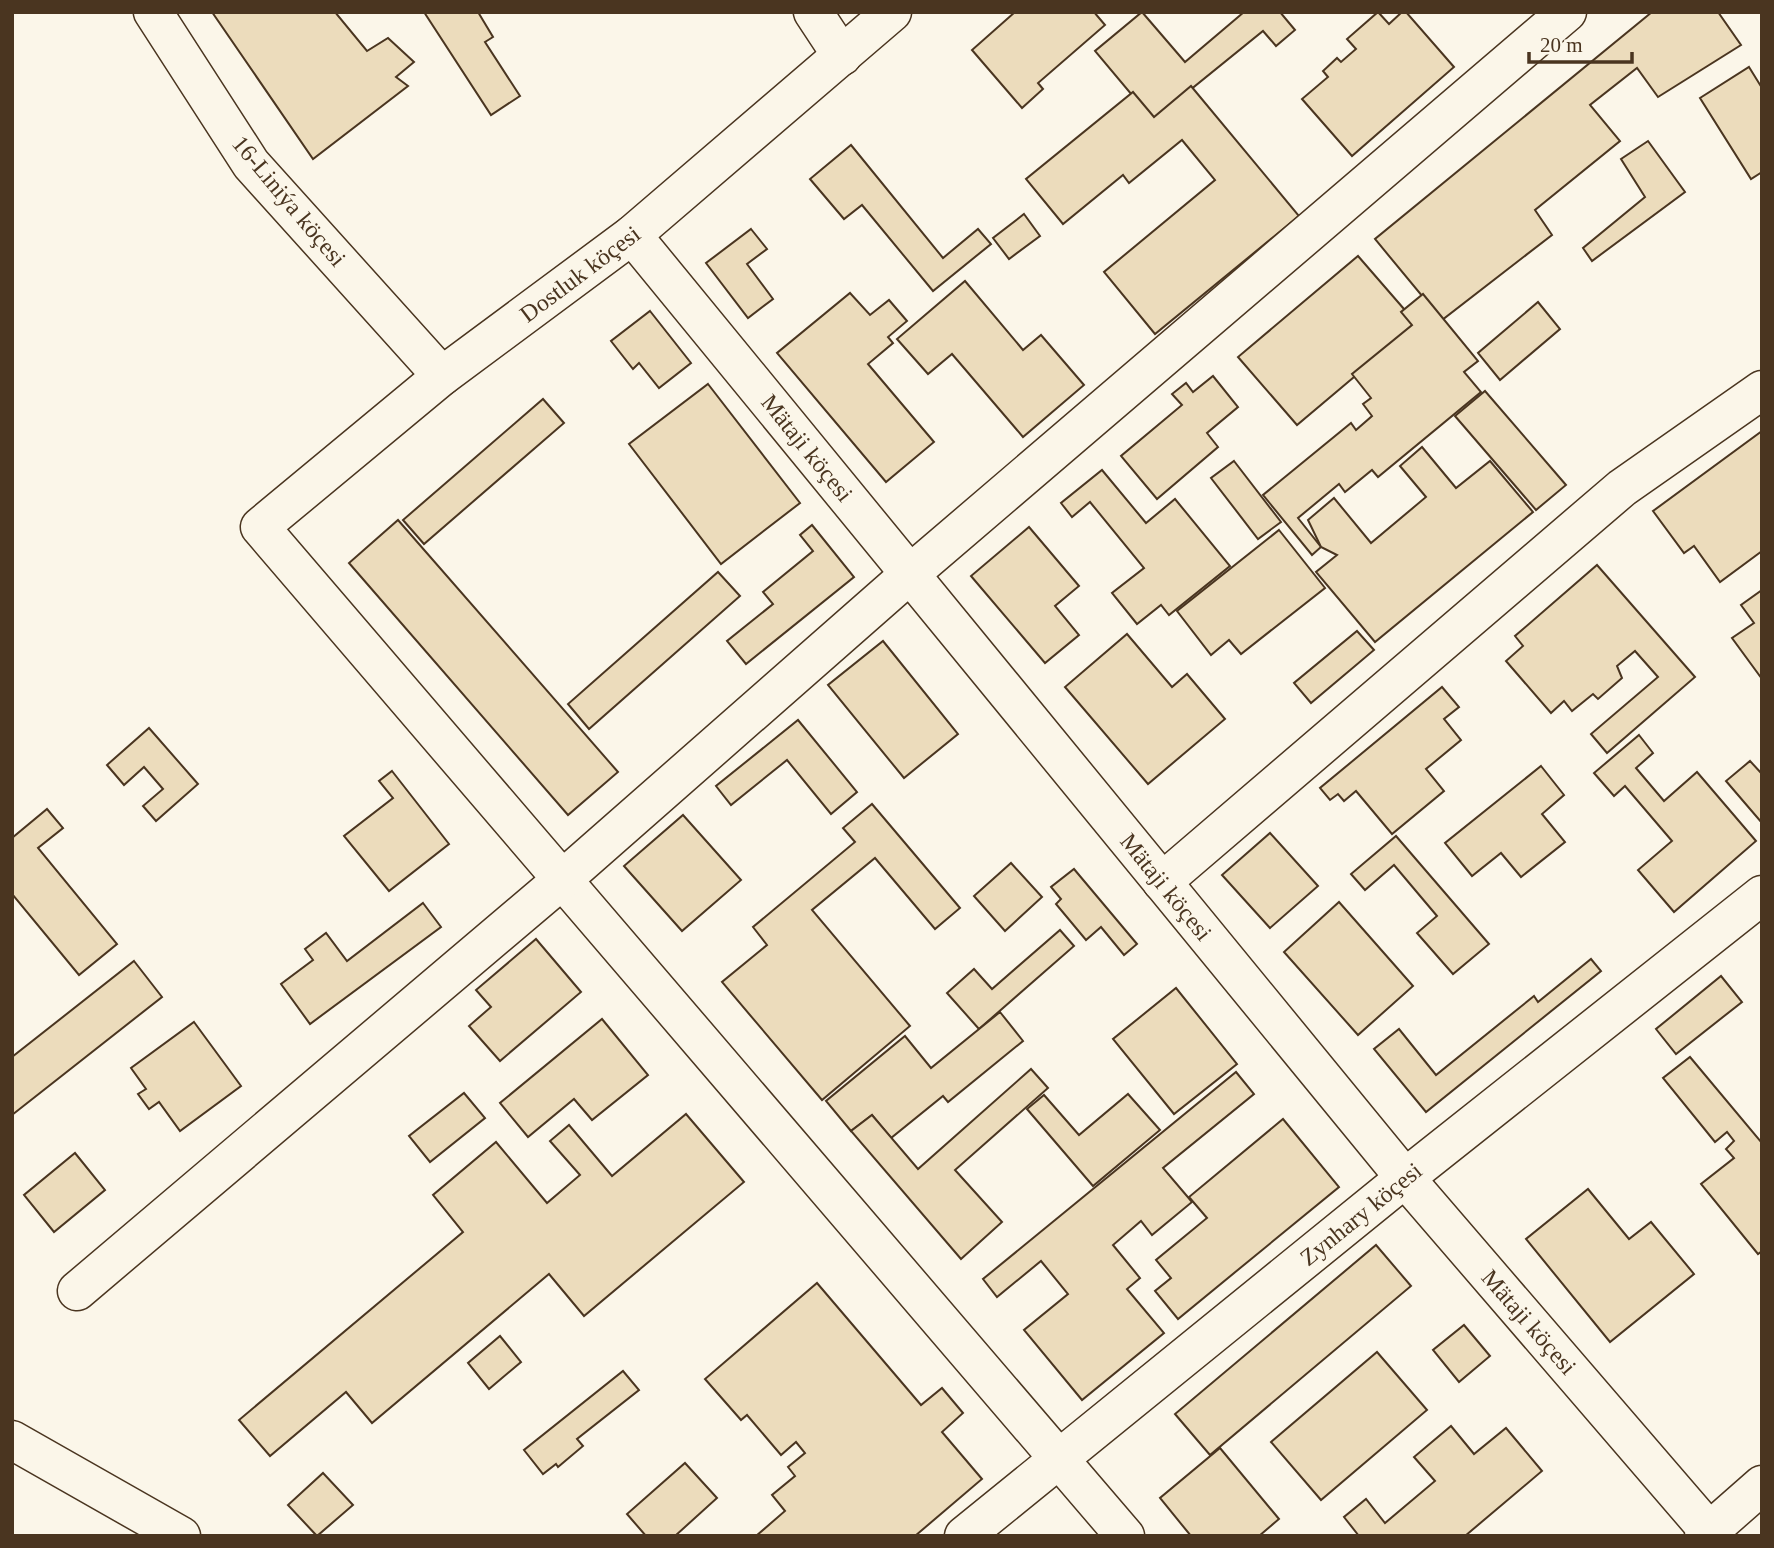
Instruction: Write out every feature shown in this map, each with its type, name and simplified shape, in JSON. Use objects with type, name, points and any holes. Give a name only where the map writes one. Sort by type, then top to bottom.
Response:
[{"type":"street","name":"16-Liniýa köçesi","points":[[153,12],[251,164],[442,376]]},
{"type":"street","points":[[813,12],[842,56]]},
{"type":"street","name":"Dostluk köçesi","points":[[563,879],[260,527],[442,376],[632,235],[892,12]]},
{"type":"street","points":[[77,1291],[563,879],[910,575],[1567,12]]},
{"type":"street","name":"Mätaji köçesi","points":[[632,235],[1405,1178],[1706,1533]]},
{"type":"street","points":[[1162,882],[1622,488],[1762,390]]},
{"type":"street","points":[[563,879],[1125,1536]]},
{"type":"street","name":"Zynhary köçesi","points":[[964,1536],[1405,1178],[1762,895]]},
{"type":"street","points":[[12,1440],[181,1536]]},
{"type":"street","points":[[1706,1533],[1762,1485]]},
{"type":"building","points":[[212,12],[335,12],[367,51],[388,38],[414,62],[396,77],[408,86],[313,159]]},
{"type":"building","points":[[424,12],[478,12],[493,37],[485,42],[520,96],[491,115]]},
{"type":"building","points":[[1015,12],[1094,12],[1105,25],[1038,83],[1043,89],[1022,108],[972,50]]},
{"type":"building","points":[[1142,12],[1185,62],[1244,12],[1280,12],[1295,30],[1276,46],[1263,31],[1153,120],[1095,51]]},
{"type":"building","points":[[1378,12],[1389,24],[1402,12],[1406,12],[1454,67],[1352,156],[1302,99],[1328,77],[1323,71],[1337,58],[1341,62],[1356,49],[1347,39]]},
{"type":"building","points":[[1652,12],[1718,12],[1741,45],[1658,97],[1637,68],[1590,105],[1620,141],[1535,210],[1552,235],[1442,320],[1375,239]]},
{"type":"building","points":[[1749,67],[1762,88],[1762,172],[1751,179],[1700,98]]},
{"type":"building","points":[[1191,86],[1299,216],[1155,334],[1104,272],[1215,180],[1182,140],[1129,183],[1123,175],[1063,224],[1026,179],[1133,92],[1154,117]]},
{"type":"building","points":[[1648,141],[1685,192],[1592,261],[1583,248],[1645,197],[1621,159]]},
{"type":"building","points":[[851,145],[943,258],[978,229],[991,244],[933,291],[862,205],[844,219],[810,179]]},
{"type":"building","points":[[1024,214],[1040,236],[1009,259],[993,238]]},
{"type":"building","points":[[751,229],[767,249],[747,264],[773,299],[748,318],[706,263]]},
{"type":"building","points":[[1358,256],[1417,324],[1297,425],[1238,357]]},
{"type":"building","points":[[965,281],[1023,350],[1041,335],[1084,385],[1023,437],[952,354],[928,374],[897,339]]},
{"type":"building","points":[[850,293],[870,315],[889,300],[907,321],[888,337],[893,343],[868,364],[934,442],[886,482],[777,353]]},
{"type":"building","points":[[1423,294],[1478,361],[1464,372],[1481,392],[1378,477],[1372,470],[1345,492],[1339,484],[1298,518],[1321,547],[1312,555],[1263,495],[1351,423],[1356,430],[1372,416],[1363,404],[1371,398],[1352,374],[1412,325],[1401,312]]},
{"type":"building","points":[[1538,302],[1560,329],[1500,380],[1478,353]]},
{"type":"building","points":[[650,311],[691,363],[659,388],[639,363],[633,369],[611,341]]},
{"type":"building","points":[[1213,376],[1238,407],[1207,433],[1218,447],[1157,499],[1121,456],[1182,405],[1172,394],[1186,383],[1193,392]]},
{"type":"building","points":[[708,384],[800,503],[721,564],[629,444]]},
{"type":"building","points":[[1485,391],[1566,485],[1536,510],[1455,416]]},
{"type":"building","points":[[543,399],[564,423],[424,544],[403,520]]},
{"type":"building","points":[[1762,431],[1762,551],[1720,582],[1694,546],[1684,553],[1653,511]]},
{"type":"building","points":[[1422,447],[1456,488],[1490,461],[1533,512],[1375,642],[1316,572],[1337,555],[1321,547],[1308,520],[1334,498],[1371,543],[1426,497],[1400,466]]},
{"type":"building","points":[[1234,461],[1281,522],[1258,539],[1211,478]]},
{"type":"building","points":[[1102,470],[1146,523],[1175,499],[1230,566],[1169,615],[1161,605],[1137,624],[1112,593],[1144,568],[1090,502],[1072,517],[1061,503]]},
{"type":"building","points":[[398,520],[618,772],[568,815],[349,563]]},
{"type":"building","points":[[812,525],[854,577],[746,664],[727,641],[773,604],[763,592],[813,551],[800,535]]},
{"type":"building","points":[[1029,527],[1079,586],[1055,606],[1079,635],[1045,663],[971,576]]},
{"type":"building","points":[[1279,530],[1325,588],[1241,654],[1229,640],[1211,655],[1177,611]]},
{"type":"building","points":[[1597,565],[1695,677],[1607,753],[1591,734],[1658,677],[1635,651],[1617,666],[1622,678],[1598,699],[1593,694],[1572,711],[1564,701],[1551,713],[1506,661],[1523,646],[1515,636]]},
{"type":"building","points":[[718,572],[740,596],[589,729],[568,704]]},
{"type":"building","points":[[1762,590],[1762,679],[1732,638],[1754,623],[1741,605]]},
{"type":"building","points":[[1357,631],[1374,650],[1311,703],[1294,683]]},
{"type":"building","points":[[1127,634],[1172,687],[1187,674],[1225,719],[1148,784],[1065,687]]},
{"type":"building","points":[[883,641],[958,734],[904,778],[828,685]]},
{"type":"building","points":[[1442,687],[1459,707],[1444,719],[1461,740],[1426,769],[1444,791],[1392,834],[1356,791],[1344,801],[1338,794],[1330,800],[1320,788]]},
{"type":"building","points":[[798,720],[857,792],[831,814],[787,760],[731,805],[716,786]]},
{"type":"building","points":[[149,728],[198,784],[156,821],[143,806],[163,789],[144,767],[124,785],[107,765]]},
{"type":"building","points":[[1639,735],[1653,753],[1636,768],[1664,801],[1697,772],[1756,841],[1674,912],[1638,870],[1672,841],[1625,786],[1614,796],[1594,773]]},
{"type":"building","points":[[1750,761],[1762,774],[1762,823],[1726,781]]},
{"type":"building","points":[[1541,766],[1564,795],[1542,814],[1565,842],[1521,877],[1501,853],[1472,876],[1445,843]]},
{"type":"building","points":[[392,771],[449,844],[389,891],[344,836],[393,798],[379,781]]},
{"type":"building","points":[[872,804],[960,908],[935,929],[875,858],[812,910],[910,1026],[822,1100],[722,982],[767,945],[753,927],[855,842],[843,828]]},
{"type":"building","points":[[47,809],[63,828],[38,848],[117,944],[79,975],[12,894],[12,838]]},
{"type":"building","points":[[683,815],[741,880],[682,931],[624,866]]},
{"type":"building","points":[[1270,833],[1318,886],[1270,928],[1222,875]]},
{"type":"building","points":[[1396,836],[1489,944],[1453,974],[1417,933],[1437,916],[1394,865],[1365,890],[1351,874]]},
{"type":"building","points":[[1011,863],[1042,897],[1005,931],[974,896]]},
{"type":"building","points":[[1074,869],[1137,944],[1124,955],[1101,927],[1086,940],[1056,904],[1061,899],[1051,887]]},
{"type":"building","points":[[1339,902],[1413,986],[1358,1035],[1284,952]]},
{"type":"building","points":[[423,903],[441,927],[310,1024],[281,984],[313,960],[305,949],[326,933],[347,961]]},
{"type":"building","points":[[1060,930],[1074,946],[979,1029],[947,993],[974,969],[992,989]]},
{"type":"building","points":[[536,939],[581,992],[500,1061],[469,1026],[491,1007],[476,990]]},
{"type":"building","points":[[1591,959],[1601,971],[1426,1112],[1374,1049],[1399,1029],[1436,1075],[1534,996],[1538,1002]]},
{"type":"building","points":[[134,961],[162,997],[12,1115],[12,1057]]},
{"type":"building","points":[[1721,976],[1742,1002],[1676,1054],[1656,1029]]},
{"type":"building","points":[[1176,988],[1237,1064],[1174,1114],[1113,1039]]},
{"type":"building","points":[[1000,1012],[1023,1041],[948,1102],[943,1096],[891,1138],[872,1115],[851,1131],[826,1101],[905,1036],[931,1068]]},
{"type":"building","points":[[602,1019],[648,1075],[592,1120],[574,1099],[528,1137],[500,1103]]},
{"type":"building","points":[[194,1022],[241,1086],[180,1131],[159,1102],[149,1109],[138,1094],[146,1089],[131,1068]]},
{"type":"building","points":[[1690,1057],[1762,1143],[1762,1251],[1758,1254],[1701,1184],[1734,1158],[1726,1149],[1734,1141],[1727,1132],[1715,1142],[1663,1078]]},
{"type":"building","points":[[1031,1069],[1048,1088],[955,1170],[1002,1222],[961,1259],[851,1131],[872,1115],[918,1169]]},
{"type":"building","points":[[1236,1072],[1254,1094],[1163,1168],[1192,1202],[1152,1235],[1141,1221],[1113,1245],[1140,1278],[1127,1289],[1164,1333],[1082,1400],[1024,1330],[1068,1294],[1041,1261],[997,1297],[983,1279]]},
{"type":"building","points":[[464,1093],[485,1118],[430,1162],[409,1136]]},
{"type":"building","points":[[1128,1094],[1160,1130],[1093,1186],[1027,1109],[1044,1095],[1079,1135]]},
{"type":"building","points":[[686,1114],[744,1182],[584,1316],[549,1274],[372,1423],[346,1392],[270,1456],[239,1420],[463,1232],[433,1195],[496,1142],[547,1203],[580,1175],[550,1141],[569,1125],[612,1176]]},
{"type":"building","points":[[1283,1119],[1339,1187],[1178,1319],[1155,1291],[1171,1278],[1156,1260],[1207,1218],[1189,1197]]},
{"type":"building","points":[[75,1153],[105,1190],[54,1232],[24,1195]]},
{"type":"building","points":[[1588,1189],[1629,1239],[1651,1222],[1694,1274],[1610,1342],[1526,1239]]},
{"type":"building","points":[[1376,1245],[1411,1286],[1210,1455],[1175,1414]]},
{"type":"building","points":[[817,1283],[921,1405],[942,1388],[963,1413],[942,1432],[982,1479],[915,1536],[756,1536],[785,1511],[772,1495],[795,1476],[788,1467],[805,1453],[796,1442],[781,1455],[747,1415],[741,1420],[705,1379]]},
{"type":"building","points":[[1464,1325],[1490,1356],[1459,1382],[1433,1350]]},
{"type":"building","points":[[500,1336],[521,1362],[489,1389],[468,1363]]},
{"type":"building","points":[[1377,1352],[1427,1410],[1321,1500],[1271,1442]]},
{"type":"building","points":[[623,1371],[639,1390],[577,1439],[583,1446],[558,1467],[556,1464],[543,1474],[524,1450]]},
{"type":"building","points":[[1451,1426],[1474,1454],[1506,1428],[1542,1471],[1465,1536],[1359,1536],[1344,1517],[1366,1499],[1385,1523],[1435,1481],[1414,1457]]},
{"type":"building","points":[[1220,1448],[1279,1519],[1259,1536],[1191,1536],[1160,1498]]},
{"type":"building","points":[[685,1463],[717,1498],[675,1536],[646,1536],[627,1514]]},
{"type":"building","points":[[323,1473],[353,1505],[317,1536],[288,1505]]}]
